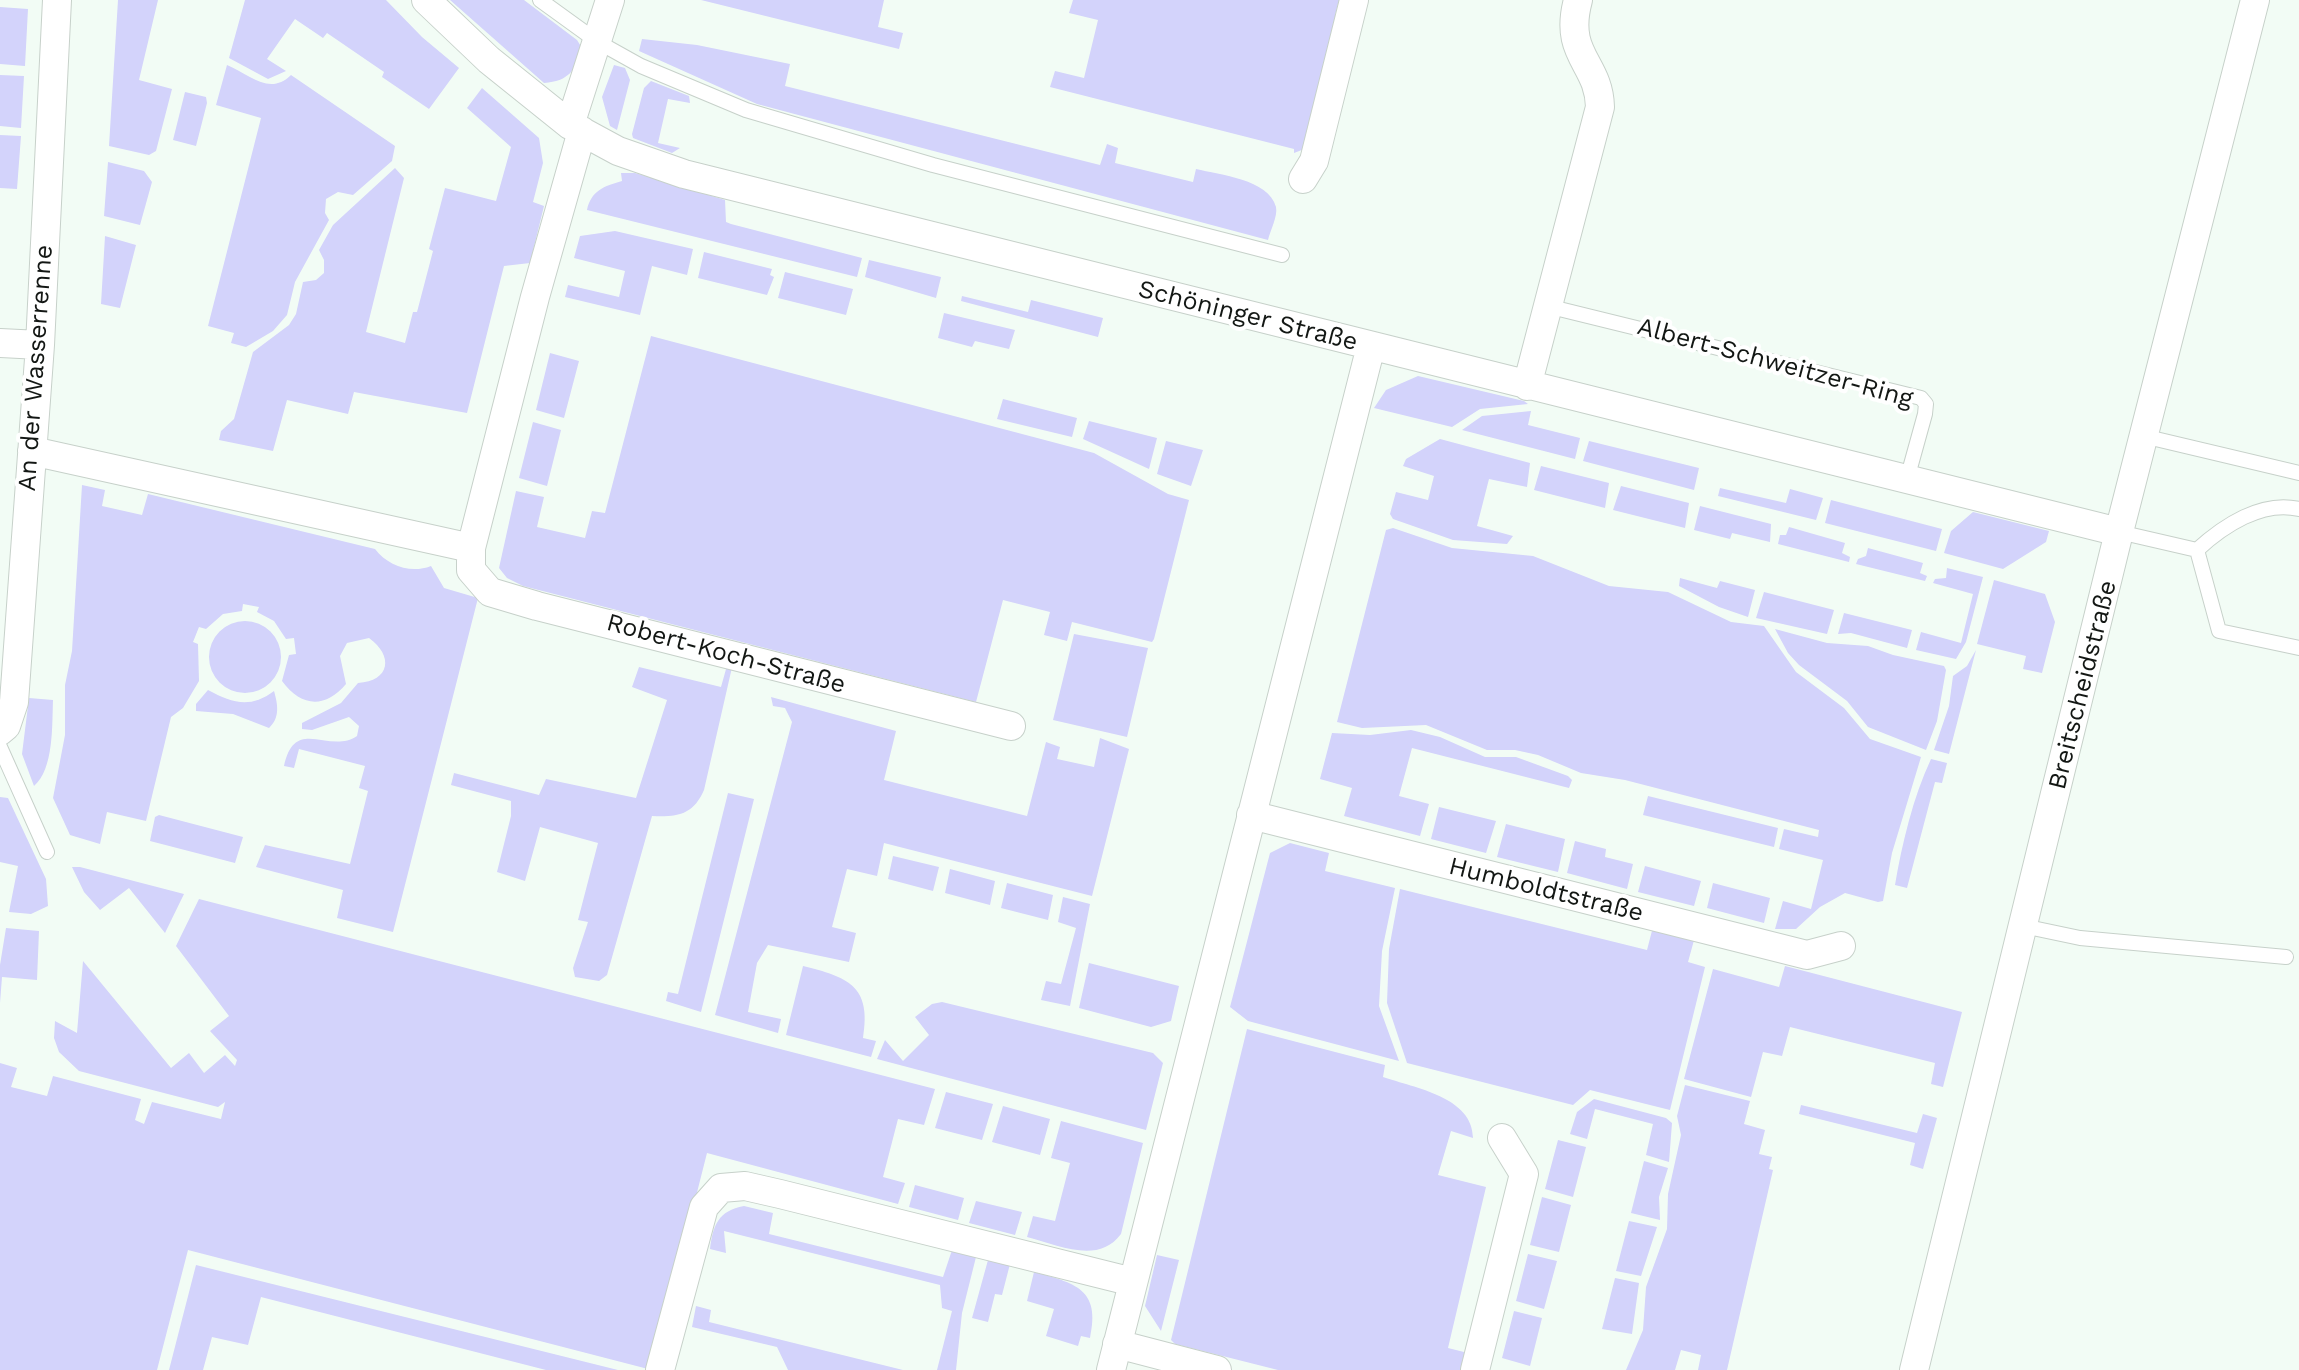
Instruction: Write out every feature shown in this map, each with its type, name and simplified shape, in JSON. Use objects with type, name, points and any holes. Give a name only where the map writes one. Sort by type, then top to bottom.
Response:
[{"type":"street","name":"An der Wasserrenne","points":[[0,732],[14,702],[40,346],[57,0]]},
{"type":"street","name":"Schöninger Straße","points":[[426,0],[489,60],[576,128],[618,151],[684,174],[2119,532]]},
{"type":"street","points":[[32,451],[471,548],[610,0]]},
{"type":"street","points":[[1303,180],[1314,161],[1354,0]]},
{"type":"street","points":[[1528,386],[1600,106],[1600,92],[1574,41],[1578,0]]},
{"type":"street","name":"Breitscheidstraße","points":[[1914,1370],[2254,0]]},
{"type":"street","points":[[0,342],[40,346]]},
{"type":"street","points":[[1218,1370],[1114,1357],[1371,346]]},
{"type":"street","name":"Robert-Koch-Straße","points":[[471,548],[471,570],[490,592],[1011,726]]},
{"type":"street","name":"Humboldtstraße","points":[[1250,814],[1808,955],[1840,946]]},
{"type":"street","points":[[1475,1370],[1524,1174],[1502,1138]]},
{"type":"street","points":[[660,1370],[704,1206],[721,1188],[744,1186],[780,1194],[1133,1282]]},
{"type":"lane","points":[[540,0],[598,42],[640,66],[781,122],[1282,255]]},
{"type":"lane","name":"Albert-Schweitzer-Ring","points":[[1547,306],[1921,398],[1926,404],[1925,414],[1907,479]]},
{"type":"lane","points":[[2143,436],[2299,473]]},
{"type":"lane","points":[[2197,550],[2222,527],[2280,504],[2299,510]]},
{"type":"lane","points":[[2119,532],[2197,550]]},
{"type":"lane","points":[[2197,550],[2219,631],[2299,648]]},
{"type":"lane","points":[[0,747],[47,852]]},
{"type":"lane","points":[[2023,926],[2080,938],[2286,957]]},
{"type":"shaded area","points":[[118,0],[158,0],[139,80],[172,89],[156,151],[149,155],[109,146]]},
{"type":"shaded area","points":[[245,0],[386,0],[459,68],[429,109],[327,33],[323,38],[295,19],[267,59],[286,71],[268,79],[229,58]]},
{"type":"shaded area","points":[[450,0],[524,0],[577,40],[582,48],[577,63],[565,77],[544,83]]},
{"type":"shaded area","points":[[701,0],[884,0],[878,27],[903,33],[899,49]]},
{"type":"shaded area","points":[[1073,0],[1339,0],[1335,15],[1340,21],[1307,148],[1294,153],[1294,149],[1050,87],[1055,71],[1084,78],[1098,20],[1069,13]]},
{"type":"shaded area","points":[[0,7],[28,9],[25,66],[0,64]]},
{"type":"shaded area","points":[[642,39],[697,45],[790,64],[785,86],[1100,165],[1107,144],[1118,148],[1115,163],[1193,182],[1196,169],[1242,180],[1264,190],[1271,198],[1276,207],[1275,219],[1268,240],[757,104],[639,51]]},
{"type":"shaded area","points":[[227,65],[268,84],[291,75],[395,146],[392,161],[353,195],[338,192],[326,199],[329,220],[295,282],[287,315],[273,331],[246,347],[231,343],[234,333],[208,326],[261,118],[216,105]]},
{"type":"shaded area","points":[[614,65],[625,68],[630,80],[617,130],[610,126],[602,97]]},
{"type":"shaded area","points":[[0,75],[24,76],[21,128],[0,126]]},
{"type":"shaded area","points":[[651,81],[689,96],[690,103],[668,99],[658,143],[680,148],[672,153],[633,138],[644,88]]},
{"type":"shaded area","points":[[482,88],[539,138],[543,163],[533,202],[544,206],[530,263],[504,266],[467,413],[354,392],[348,414],[287,400],[273,451],[219,440],[221,431],[234,419],[253,352],[289,325],[296,314],[303,282],[316,280],[324,273],[319,250],[333,225],[395,168],[404,178],[366,332],[405,343],[433,251],[429,249],[445,188],[496,201],[511,147],[467,108]]},
{"type":"shaded area","points":[[185,92],[206,97],[196,146],[173,140]]},
{"type":"shaded area","points":[[0,135],[21,136],[17,189],[0,188]]},
{"type":"shaded area","points":[[108,162],[144,171],[152,182],[140,225],[104,216]]},
{"type":"shaded area","points":[[621,173],[635,173],[725,200],[726,222],[731,224],[862,258],[857,277],[587,210],[599,190],[622,181]]},
{"type":"shaded area","points":[[615,231],[693,249],[687,275],[652,266],[640,315],[565,297],[568,285],[619,297],[625,271],[574,258],[580,236]]},
{"type":"shaded area","points":[[105,236],[136,245],[120,308],[101,304]]},
{"type":"shaded area","points":[[704,252],[772,269],[770,275],[774,277],[767,295],[698,278]]},
{"type":"shaded area","points":[[869,260],[941,277],[936,298],[865,277]]},
{"type":"shaded area","points":[[785,272],[853,289],[846,315],[778,298]]},
{"type":"shaded area","points":[[962,296],[1028,312],[1031,300],[1103,318],[1098,337],[961,301]]},
{"type":"shaded area","points":[[944,313],[1015,330],[1009,349],[975,341],[972,347],[938,338]]},
{"type":"shaded area","points":[[651,336],[1094,453],[1168,494],[1189,500],[1154,639],[1152,642],[1072,622],[1067,641],[1044,635],[1050,612],[1003,600],[976,702],[523,586],[507,578],[499,568],[516,491],[544,497],[537,527],[585,538],[592,511],[605,513]]},
{"type":"shaded area","points":[[550,353],[579,361],[564,418],[536,410]]},
{"type":"shaded area","points":[[1418,376],[1528,404],[1480,409],[1452,427],[1374,408],[1386,390]]},
{"type":"shaded area","points":[[1003,399],[1077,418],[1072,437],[997,419]]},
{"type":"shaded area","points":[[1531,411],[1528,425],[1580,438],[1575,459],[1462,430],[1482,416]]},
{"type":"shaded area","points":[[1089,421],[1157,438],[1149,469],[1083,439]]},
{"type":"shaded area","points":[[533,422],[561,430],[547,486],[519,478]]},
{"type":"shaded area","points":[[1440,439],[1530,463],[1527,487],[1489,479],[1477,526],[1513,536],[1507,544],[1453,540],[1393,519],[1390,514],[1396,492],[1428,500],[1434,476],[1403,466],[1406,459]]},
{"type":"shaded area","points":[[1166,441],[1203,450],[1191,486],[1157,474]]},
{"type":"shaded area","points":[[1589,441],[1699,468],[1694,490],[1583,461]]},
{"type":"shaded area","points":[[1541,466],[1609,483],[1605,508],[1534,490]]},
{"type":"shaded area","points":[[82,485],[105,490],[102,506],[142,515],[148,494],[375,549],[400,567],[431,566],[444,588],[478,598],[393,932],[337,918],[343,890],[256,867],[265,845],[350,864],[368,791],[359,788],[365,766],[299,749],[294,768],[284,766],[296,742],[346,741],[357,736],[359,726],[349,717],[312,730],[302,729],[302,723],[341,703],[358,683],[382,673],[385,660],[369,638],[347,643],[340,656],[346,684],[330,698],[313,702],[297,696],[282,681],[289,655],[296,654],[294,638],[286,639],[274,621],[257,612],[259,607],[243,604],[242,611],[223,614],[206,629],[199,627],[193,642],[198,644],[199,681],[183,708],[171,717],[146,821],[107,812],[100,844],[70,835],[53,798],[65,735],[65,685],[72,651]]},
{"type":"shaded area","points":[[1621,486],[1689,503],[1685,528],[1613,510]]},
{"type":"shaded area","points":[[1720,488],[1786,503],[1790,489],[1823,498],[1816,520],[1718,496]]},
{"type":"shaded area","points":[[1831,500],[1942,529],[1936,551],[1825,523]]},
{"type":"shaded area","points":[[1700,506],[1771,524],[1770,542],[1732,533],[1730,539],[1694,530]]},
{"type":"shaded area","points":[[1973,512],[2049,531],[2046,542],[2003,569],[1944,553],[1951,531]]},
{"type":"shaded area","points":[[1789,527],[1845,543],[1842,553],[1850,557],[1849,562],[1778,544],[1780,535],[1786,535]]},
{"type":"shaded area","points":[[1393,528],[1452,548],[1533,556],[1609,586],[1668,592],[1731,622],[1764,626],[1796,672],[1844,708],[1870,739],[1921,757],[1892,853],[1883,901],[1845,893],[1820,907],[1796,929],[1775,929],[1783,901],[1811,909],[1823,860],[1779,849],[1784,829],[1818,837],[1819,830],[1625,780],[1581,773],[1538,755],[1487,750],[1426,725],[1362,728],[1337,722],[1386,530]]},
{"type":"shaded area","points":[[1868,548],[1923,563],[1920,573],[1927,576],[1925,581],[1856,564],[1866,556]]},
{"type":"shaded area","points":[[1947,568],[1983,577],[1966,642],[1956,659],[1916,650],[1921,632],[1961,643],[1973,594],[1933,583],[1935,579],[1946,578]]},
{"type":"shaded area","points":[[1680,578],[1717,588],[1720,581],[1755,590],[1748,617],[1679,586]]},
{"type":"shaded area","points":[[1994,580],[2045,594],[2055,622],[2042,673],[2023,669],[2026,656],[1977,644]]},
{"type":"shaded area","points":[[1764,592],[1834,610],[1827,634],[1756,618]]},
{"type":"shaded area","points":[[1844,613],[1912,630],[1907,648],[1851,633],[1838,634]]},
{"type":"shaded area","points":[[245,621],[270,632],[281,657],[270,682],[245,693],[220,682],[209,657],[220,632]]},
{"type":"shaded area","points":[[1775,629],[1827,643],[1868,646],[1944,666],[1937,721],[1926,750],[1868,727],[1847,701],[1799,665]]},
{"type":"shaded area","points":[[1074,634],[1148,648],[1127,737],[1053,720]]},
{"type":"shaded area","points":[[1976,650],[1949,754],[1934,750],[1949,706],[1953,676],[1967,666]]},
{"type":"shaded area","points":[[728,662],[733,663],[704,790],[695,805],[684,813],[652,816],[607,975],[599,981],[575,977],[573,968],[588,922],[578,920],[598,843],[540,827],[525,881],[497,872],[511,801],[451,785],[454,773],[539,795],[546,779],[636,798],[667,700],[632,687],[639,667],[721,687]]},
{"type":"shaded area","points":[[208,690],[241,702],[257,700],[274,691],[275,720],[269,728],[233,714],[196,711],[196,704]]},
{"type":"shaded area","points":[[771,697],[896,731],[884,780],[1027,816],[1046,742],[1060,747],[1057,759],[1094,767],[1100,738],[1129,749],[1092,896],[884,843],[877,876],[847,869],[832,927],[856,933],[849,962],[768,945],[757,963],[748,1012],[781,1019],[778,1033],[715,1015],[792,722],[785,708],[773,706]]},
{"type":"shaded area","points":[[29,698],[53,700],[49,758],[34,786],[22,754]]},
{"type":"shaded area","points":[[1411,730],[1440,737],[1485,757],[1516,757],[1572,780],[1569,788],[1412,748],[1399,796],[1429,804],[1420,836],[1344,816],[1352,788],[1320,779],[1332,733],[1370,735]]},
{"type":"shaded area","points":[[1931,759],[1947,763],[1942,783],[1935,782],[1907,888],[1895,885],[1914,805]]},
{"type":"shaded area","points":[[728,793],[754,799],[701,1012],[666,1001],[668,992],[678,994]]},
{"type":"shaded area","points":[[1648,796],[1778,828],[1774,847],[1643,815]]},
{"type":"shaded area","points":[[0,797],[8,798],[46,879],[48,906],[31,914],[9,912],[18,866],[0,862]]},
{"type":"shaded area","points":[[1439,807],[1496,821],[1486,853],[1431,839]]},
{"type":"shaded area","points":[[155,817],[243,837],[235,863],[150,841]]},
{"type":"shaded area","points":[[1506,824],[1565,839],[1558,872],[1497,857]]},
{"type":"shaded area","points":[[1575,841],[1606,849],[1605,857],[1633,864],[1627,889],[1567,873]]},
{"type":"shaded area","points":[[1290,843],[1329,853],[1325,871],[1395,888],[1382,951],[1379,1006],[1399,1061],[1248,1021],[1230,1007],[1270,853]]},
{"type":"shaded area","points":[[893,856],[939,867],[933,891],[888,879]]},
{"type":"shaded area","points":[[1645,866],[1701,881],[1694,906],[1638,892]]},
{"type":"shaded area","points":[[72,867],[184,894],[165,933],[129,888],[100,910],[84,892]]},
{"type":"shaded area","points":[[950,869],[995,881],[990,905],[945,893]]},
{"type":"shaded area","points":[[1007,883],[1053,895],[1048,920],[1001,908]]},
{"type":"shaded area","points":[[1713,883],[1770,898],[1764,923],[1707,908]]},
{"type":"shaded area","points":[[1400,889],[1647,950],[1654,923],[1696,933],[1688,962],[1705,967],[1670,1110],[1590,1090],[1573,1105],[1407,1063],[1387,1003],[1389,949]]},
{"type":"shaded area","points":[[1063,897],[1090,904],[1070,1006],[1041,1000],[1046,981],[1061,984],[1076,928],[1058,922]]},
{"type":"shaded area","points":[[199,899],[935,1089],[924,1125],[898,1119],[883,1177],[905,1183],[898,1204],[707,1153],[652,1370],[188,1250],[157,1370],[0,1370],[0,1063],[17,1068],[11,1087],[47,1096],[53,1076],[141,1099],[135,1120],[144,1124],[152,1102],[221,1119],[225,1102],[218,1107],[79,1071],[59,1052],[54,1038],[55,1021],[77,1033],[83,961],[171,1068],[189,1053],[204,1073],[225,1055],[235,1066],[237,1060],[210,1031],[229,1016],[176,946]]},
{"type":"shaded area","points":[[6,928],[39,931],[37,980],[2,977],[0,1003],[0,965]]},
{"type":"shaded area","points":[[1089,963],[1179,986],[1171,1021],[1151,1027],[1079,1008]]},
{"type":"shaded area","points":[[803,966],[844,980],[860,995],[865,1020],[863,1038],[876,1041],[871,1057],[786,1035]]},
{"type":"shaded area","points":[[1785,966],[1962,1012],[1943,1087],[1931,1084],[1935,1063],[1790,1027],[1782,1056],[1763,1052],[1751,1097],[1684,1079],[1713,969],[1779,987]]},
{"type":"shaded area","points":[[942,1002],[1153,1053],[1163,1063],[1146,1130],[877,1059],[885,1040],[903,1061],[929,1035],[915,1017],[932,1004]]},
{"type":"shaded area","points":[[1247,1029],[1385,1065],[1383,1077],[1440,1096],[1463,1113],[1470,1124],[1473,1138],[1451,1131],[1438,1175],[1486,1187],[1448,1348],[1468,1353],[1463,1370],[1278,1370],[1171,1340]]},
{"type":"shaded area","points":[[1685,1085],[1750,1101],[1744,1124],[1765,1130],[1759,1154],[1772,1157],[1769,1169],[1773,1170],[1727,1370],[1698,1370],[1701,1355],[1681,1350],[1675,1370],[1626,1370],[1643,1330],[1646,1287],[1667,1229],[1668,1194],[1681,1135],[1677,1116]]},
{"type":"shaded area","points":[[946,1092],[993,1104],[982,1140],[935,1128]]},
{"type":"shaded area","points":[[1594,1099],[1666,1118],[1672,1123],[1669,1162],[1646,1155],[1653,1124],[1595,1109],[1587,1139],[1570,1134],[1577,1112]]},
{"type":"shaded area","points":[[1801,1105],[1917,1133],[1923,1114],[1937,1118],[1923,1169],[1910,1165],[1915,1143],[1799,1114]]},
{"type":"shaded area","points":[[1003,1106],[1050,1119],[1040,1155],[992,1142]]},
{"type":"shaded area","points":[[1061,1121],[1143,1143],[1121,1234],[1101,1249],[1077,1250],[1027,1237],[1033,1216],[1055,1221],[1070,1163],[1051,1158]]},
{"type":"shaded area","points":[[1558,1140],[1586,1147],[1573,1197],[1545,1189]]},
{"type":"shaded area","points":[[1644,1161],[1668,1168],[1659,1197],[1660,1220],[1631,1213]]},
{"type":"shaded area","points":[[915,1185],[964,1198],[958,1220],[909,1207]]},
{"type":"shaded area","points":[[1542,1197],[1571,1205],[1559,1252],[1530,1245]]},
{"type":"shaded area","points":[[976,1201],[1022,1212],[1015,1235],[969,1223]]},
{"type":"shaded area","points":[[744,1206],[773,1213],[769,1234],[943,1277],[952,1250],[976,1257],[962,1313],[956,1370],[937,1370],[952,1311],[942,1308],[940,1285],[724,1231],[726,1253],[710,1249],[718,1220],[728,1211]]},
{"type":"shaded area","points":[[1629,1221],[1657,1227],[1641,1276],[1616,1271]]},
{"type":"shaded area","points":[[1528,1254],[1557,1261],[1544,1309],[1516,1301]]},
{"type":"shaded area","points":[[1157,1255],[1179,1260],[1161,1331],[1145,1306]]},
{"type":"shaded area","points":[[988,1260],[1010,1264],[1002,1295],[995,1294],[988,1322],[972,1318]]},
{"type":"shaded area","points":[[196,1265],[618,1370],[546,1370],[261,1297],[248,1345],[212,1337],[203,1370],[169,1370]]},
{"type":"shaded area","points":[[1034,1272],[1073,1285],[1088,1298],[1092,1309],[1090,1338],[1081,1336],[1078,1346],[1046,1336],[1054,1309],[1027,1301]]},
{"type":"shaded area","points":[[1615,1278],[1639,1283],[1632,1334],[1602,1329]]},
{"type":"shaded area","points":[[696,1306],[711,1310],[709,1322],[903,1370],[788,1370],[777,1347],[692,1327]]},
{"type":"shaded area","points":[[1514,1311],[1542,1318],[1530,1366],[1502,1358]]}]
